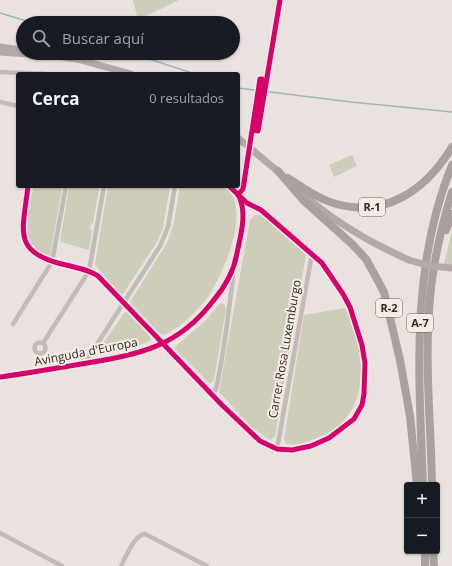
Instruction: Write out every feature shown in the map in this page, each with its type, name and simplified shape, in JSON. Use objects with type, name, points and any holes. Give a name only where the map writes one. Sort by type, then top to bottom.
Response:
[{"type":"highway","name":"R-1","points":[[278,171],[312,194],[332,203],[361,207],[374,206],[399,199],[422,185],[441,166],[452,147]]},
{"type":"highway","name":"A-7","points":[[423,482],[419,352],[420,312],[430,240],[452,165]]},
{"type":"highway","name":"R-2","points":[[278,171],[303,200],[352,244],[366,259],[384,292],[402,367],[410,416],[417,482]]},
{"type":"highway","name":"A-7","points":[[432,482],[428,359],[429,312],[440,232],[452,192]]},
{"type":"highway","points":[[437,252],[442,243],[452,214]]},
{"type":"highway","points":[[424,554],[425,565]]},
{"type":"highway","points":[[433,554],[434,566]]},
{"type":"main road","points":[[0,47],[16,49]]},
{"type":"main road","points":[[0,52],[16,53]]},
{"type":"main road","points":[[78,60],[104,65],[125,72]]},
{"type":"main road","points":[[240,140],[278,171],[310,201],[351,230],[379,247],[409,260],[430,266],[452,268]]},
{"type":"street","points":[[0,72],[16,73]]},
{"type":"street","points":[[0,102],[16,106]]},
{"type":"street","points":[[28,188],[22,224],[26,243],[36,255],[52,262],[89,271],[98,276],[124,301],[163,344],[212,394],[260,441],[284,450],[302,448],[329,438],[354,419],[362,405],[364,394],[365,363],[357,326],[343,294],[322,263],[261,210],[247,203],[231,188]]},
{"type":"street","points":[[13,324],[52,262],[66,188]]},
{"type":"street","points":[[43,343],[89,271],[104,188]]},
{"type":"street","points":[[85,363],[163,240],[170,219],[175,188]]},
{"type":"street","points":[[212,394],[216,389],[226,335],[234,266],[243,211],[238,195]]},
{"type":"street","name":"Carrer Rosa Luxemburgo","points":[[277,448],[312,254]]},
{"type":"street","name":"Avinguda d'Europa","points":[[0,377],[137,354],[163,344],[190,326],[200,316],[221,292],[234,266]]},
{"type":"street","points":[[0,533],[62,566]]},
{"type":"street","points":[[121,566],[136,539],[142,535],[149,535],[207,566]]},
{"type":"green space","points":[[133,0],[179,0],[146,16],[137,16]]},
{"type":"green space","points":[[352,155],[357,166],[334,177],[329,165]]},
{"type":"green space","points":[[62,188],[50,256],[39,251],[32,245],[28,237],[26,228],[33,189]]},
{"type":"green space","points":[[69,188],[98,188],[93,224],[91,223],[90,229],[92,230],[89,250],[60,242]]},
{"type":"green space","points":[[108,188],[170,188],[163,228],[157,242],[123,294],[119,292],[95,265]]},
{"type":"green space","points":[[180,188],[222,188],[230,193],[236,205],[236,221],[233,239],[221,274],[207,298],[193,314],[182,324],[164,335],[160,334],[130,302],[168,241],[174,222]]},
{"type":"green space","points":[[255,215],[261,215],[306,255],[275,437],[270,440],[251,427],[219,392],[250,220]]},
{"type":"green space","points":[[452,230],[452,265],[444,264]]},
{"type":"green space","points":[[222,303],[225,305],[226,309],[214,380],[210,384],[176,350],[175,347],[206,320],[219,304]]},
{"type":"green space","points":[[345,308],[358,343],[361,362],[357,399],[349,414],[337,427],[307,442],[294,445],[286,444],[284,439],[304,315]]},
{"type":"green space","points":[[125,312],[128,313],[150,336],[151,340],[133,348],[103,352],[101,346]]},
{"type":"waterway","points":[[0,13],[16,18]]},
{"type":"waterway","points":[[152,60],[189,72]]},
{"type":"waterway","points":[[240,88],[351,102],[452,112]]},
{"type":"cycle path","points":[[238,195],[243,189],[260,79],[262,79],[253,130],[258,131],[280,0]]},
{"type":"cycle path","points":[[28,188],[23,228],[24,238],[28,247],[36,254],[48,260],[86,270],[98,276],[222,405],[260,441],[277,449],[292,450],[311,446],[329,438],[354,419],[362,405],[364,394],[365,363],[362,345],[350,307],[322,263],[261,210],[247,203],[231,188]]},
{"type":"cycle path","points":[[0,377],[106,360],[141,352],[157,346],[186,329],[200,317],[217,296],[225,284],[236,260],[243,217],[243,210],[239,196]]}]
